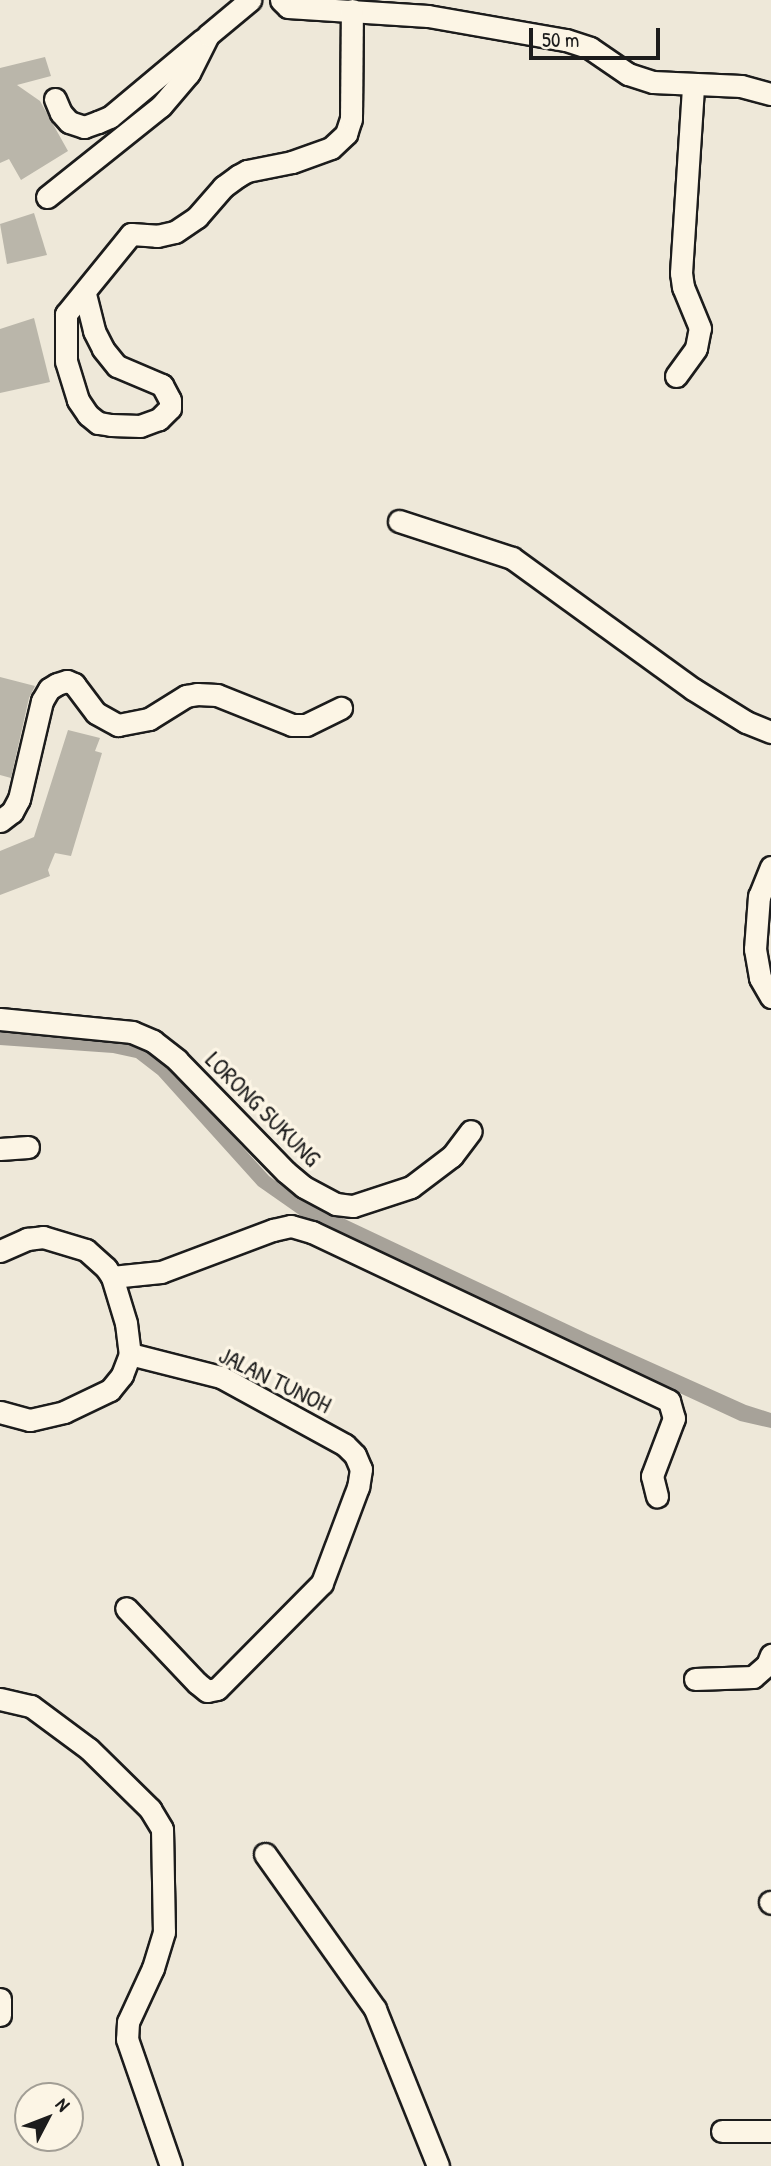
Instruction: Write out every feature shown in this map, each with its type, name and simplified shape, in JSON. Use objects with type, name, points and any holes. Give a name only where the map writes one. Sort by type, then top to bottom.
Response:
[{"type":"street","points":[[55,99],[61,113],[69,122],[84,127],[110,117],[250,0]]},
{"type":"street","points":[[281,0],[288,7],[428,16],[566,40],[590,48],[628,74],[653,82],[693,86],[741,86],[771,94]]},
{"type":"street","points":[[85,294],[94,331],[103,349],[117,366],[162,385],[170,400],[170,408],[159,419],[140,426],[97,422],[78,401],[66,361],[66,314],[75,299],[85,294],[131,234],[157,236],[175,232],[197,217],[223,187],[247,171],[292,162],[331,148],[345,134],[351,119],[352,10]]},
{"type":"street","points":[[47,197],[104,154],[170,96],[189,73],[208,35]]},
{"type":"street","points":[[676,376],[696,348],[700,328],[683,287],[681,273],[693,86]]},
{"type":"street","points":[[399,521],[512,558],[693,690],[746,722],[771,732]]},
{"type":"street","points":[[0,821],[12,812],[19,799],[42,701],[49,689],[57,684],[67,681],[74,684],[96,713],[118,725],[149,719],[186,696],[197,694],[217,695],[292,725],[306,725],[341,708]]},
{"type":"street","points":[[771,867],[759,896],[755,949],[760,978],[771,997]]},
{"type":"street","name":"LORONG SUKUNG","points":[[0,1019],[132,1032],[153,1041],[177,1060],[286,1171],[304,1187],[336,1204],[353,1206],[411,1187],[452,1156],[471,1131]]},
{"type":"street","points":[[0,1149],[28,1147]]},
{"type":"street","points":[[112,1277],[162,1272],[273,1230],[291,1226],[312,1231],[669,1401],[674,1418],[652,1476],[657,1496]]},
{"type":"street","points":[[0,1251],[27,1239],[43,1237],[86,1250],[112,1277],[126,1322],[130,1354],[122,1375],[110,1390],[64,1412],[30,1420],[0,1412]]},
{"type":"street","name":"JALAN TUNOH","points":[[126,1608],[206,1691],[216,1689],[322,1583],[358,1487],[362,1469],[355,1455],[326,1433],[221,1377],[130,1354]]},
{"type":"street","points":[[695,1679],[753,1677],[767,1665],[771,1655]]},
{"type":"street","points":[[0,1699],[31,1706],[89,1749],[150,1809],[162,1829],[164,1932],[153,1968],[128,2022],[127,2039],[172,2166]]},
{"type":"street","points":[[265,1854],[375,2009],[438,2166]]},
{"type":"street","points":[[722,2131],[771,2131]]},
{"type":"shaded area","points":[[0,1030],[112,1039],[143,1046],[169,1066],[269,1176],[294,1195],[588,1334],[746,1405],[771,1413],[771,1428],[740,1421],[308,1221],[258,1186],[158,1075],[136,1058],[113,1053],[0,1045]]},
{"type":"building","points":[[45,57],[51,76],[17,85],[40,101],[68,151],[21,180],[9,159],[0,163],[0,68]]},
{"type":"building","points":[[34,213],[47,255],[7,264],[0,224]]},
{"type":"building","points":[[34,318],[50,382],[0,393],[0,329]]},
{"type":"building","points":[[0,677],[35,686],[29,698],[11,778],[0,775]]},
{"type":"building","points":[[68,730],[100,738],[95,751],[102,753],[71,856],[55,853],[48,870],[50,876],[0,895],[0,851],[34,837]]}]
